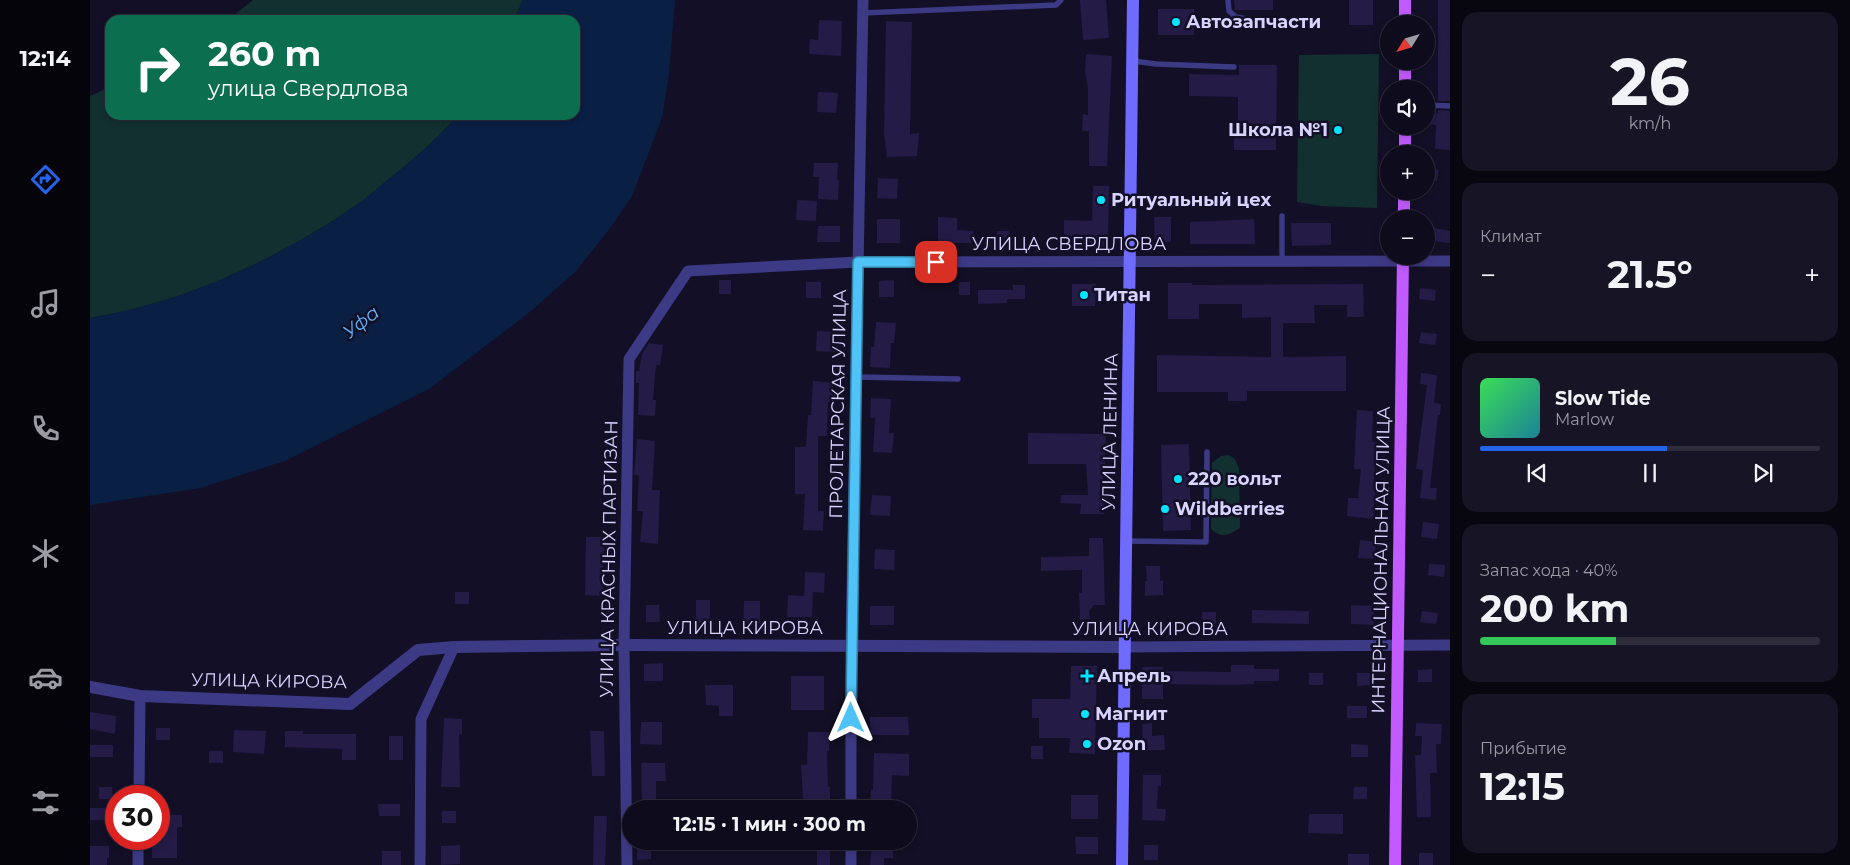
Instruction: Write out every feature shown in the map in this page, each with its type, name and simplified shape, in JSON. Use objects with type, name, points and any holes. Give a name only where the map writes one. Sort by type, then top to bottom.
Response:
[{"type":"main road","name":"УЛИЦА ЛЕНИНА","points":[[1122,865],[1133,0]]},
{"type":"main road","points":[[1406,0],[1406,15]]},
{"type":"main road","name":"ИНТЕРНАЦИОНАЛЬНАЯ УЛИЦА","points":[[1395,865],[1403,265]]},
{"type":"street","name":"ПРОЛЕТАРСКАЯ УЛИЦА","points":[[851,800],[851,646],[863,0]]},
{"type":"street","name":"УЛИЦА СВЕРДЛОВА","points":[[688,270],[858,262],[1380,259]]},
{"type":"street","name":"УЛИЦА СВЕРДЛОВА","points":[[1435,260],[1450,261]]},
{"type":"street","name":"УЛИЦА КРАСНЫХ ПАРТИЗАН","points":[[627,865],[624,645],[629,359],[688,270]]},
{"type":"street","name":"УЛИЦА КИРОВА","points":[[90,687],[140,696],[350,704],[418,650],[454,647],[624,645],[1124,647],[1450,645]]},
{"type":"street","points":[[420,865],[421,719],[454,647]]},
{"type":"street","points":[[139,785],[140,696]]},
{"type":"street","points":[[138,850],[138,865]]},
{"type":"street","points":[[851,850],[851,865]]},
{"type":"lane","points":[[862,13],[1056,5],[1061,0]]},
{"type":"lane","points":[[1228,0],[1229,11],[1236,18],[1286,26]]},
{"type":"lane","points":[[1133,61],[1156,64],[1234,67]]},
{"type":"lane","points":[[1435,105],[1450,106]]},
{"type":"lane","points":[[1282,216],[1282,260]]},
{"type":"lane","points":[[856,377],[958,379]]},
{"type":"lane","points":[[1126,541],[1206,542],[1207,452]]},
{"type":"green space","points":[[253,0],[523,0],[516,15],[234,15]]},
{"type":"green space","points":[[1379,54],[1377,208],[1321,206],[1297,202],[1299,55]]},
{"type":"green space","points":[[105,89],[105,120],[453,120],[427,146],[365,199],[294,244],[261,261],[195,290],[125,311],[90,318],[90,96]]},
{"type":"green space","points":[[1229,455],[1235,459],[1239,469],[1240,528],[1229,534],[1222,535],[1211,529],[1212,463],[1221,456]]},
{"type":"water","name":"Уфа","points":[[523,0],[675,0],[669,74],[662,118],[632,196],[608,231],[576,271],[530,312],[429,389],[285,461],[200,488],[90,505],[90,318],[125,311],[195,290],[261,261],[294,244],[365,199],[427,146],[453,120],[580,120],[580,15],[516,15]]},
{"type":"building","points":[[1080,0],[1106,0],[1109,38],[1083,40]]},
{"type":"building","points":[[1234,0],[1273,0],[1273,10],[1235,10]]},
{"type":"building","points":[[1349,0],[1373,0],[1373,25],[1349,25]]},
{"type":"building","points":[[1438,0],[1450,0],[1450,101],[1438,101]]},
{"type":"building","name":"Автозапчасти","points":[[1158,9],[1194,9],[1194,35],[1158,35]]},
{"type":"building","points":[[819,20],[842,21],[841,56],[809,54],[810,39],[818,40]]},
{"type":"building","points":[[886,21],[912,22],[910,134],[919,133],[917,156],[887,157],[884,133]]},
{"type":"building","points":[[1086,54],[1112,56],[1107,166],[1089,166],[1089,131],[1082,131],[1083,114],[1088,115],[1088,88],[1085,72]]},
{"type":"building","points":[[1239,65],[1277,65],[1276,150],[1234,150],[1234,126],[1238,126],[1238,97],[1189,96],[1189,74],[1239,75]]},
{"type":"building","points":[[818,92],[838,93],[836,113],[817,112]]},
{"type":"building","points":[[1438,110],[1450,111],[1450,150],[1435,149],[1435,113],[1438,113]]},
{"type":"building","points":[[814,163],[838,163],[838,200],[818,199],[819,177],[813,177]]},
{"type":"building","points":[[1435,170],[1439,170],[1437,181],[1435,181]]},
{"type":"building","points":[[878,178],[898,179],[897,199],[877,198]]},
{"type":"building","points":[[1093,186],[1109,186],[1108,246],[1064,245],[1064,220],[1092,221]]},
{"type":"building","points":[[797,200],[817,201],[816,221],[796,220]]},
{"type":"building","points":[[938,217],[957,218],[957,230],[973,231],[973,243],[938,243]]},
{"type":"building","points":[[1154,217],[1171,217],[1171,242],[1155,243]]},
{"type":"building","points":[[877,219],[900,219],[900,243],[877,243]]},
{"type":"building","points":[[1254,219],[1255,244],[1190,244],[1190,222]]},
{"type":"building","points":[[1291,223],[1331,223],[1331,245],[1292,246]]},
{"type":"building","points":[[818,226],[840,226],[840,242],[817,242]]},
{"type":"building","points":[[1435,228],[1450,231],[1450,243],[1435,241]]},
{"type":"building","points":[[997,231],[1009,231],[1009,245],[997,245]]},
{"type":"building","points":[[719,280],[731,280],[731,294],[719,294]]},
{"type":"building","points":[[894,280],[894,297],[879,297],[879,281]]},
{"type":"building","points":[[806,282],[821,282],[821,298],[806,298]]},
{"type":"building","points":[[959,282],[970,282],[970,295],[959,295]]},
{"type":"building","points":[[1168,283],[1192,283],[1192,285],[1363,284],[1364,317],[1347,317],[1347,305],[1314,305],[1315,323],[1283,323],[1283,357],[1346,356],[1346,391],[1247,391],[1247,401],[1228,401],[1228,392],[1157,392],[1157,355],[1271,357],[1271,317],[1242,318],[1242,304],[1199,304],[1199,319],[1168,319]]},
{"type":"building","name":"Титан","points":[[1072,284],[1096,284],[1095,306],[1072,306]]},
{"type":"building","points":[[1013,285],[1025,285],[1025,299],[1007,299],[1007,303],[978,304],[978,290],[1013,290]]},
{"type":"building","points":[[1420,288],[1436,290],[1435,301],[1419,299]]},
{"type":"building","points":[[876,322],[896,323],[894,343],[891,343],[890,368],[870,367],[871,347],[874,347]]},
{"type":"building","points":[[817,331],[837,332],[836,352],[816,351]]},
{"type":"building","points":[[1421,332],[1437,334],[1435,345],[1419,343]]},
{"type":"building","points":[[649,343],[663,345],[660,366],[656,365],[653,400],[656,400],[655,416],[638,415],[639,383],[636,383],[636,371],[639,371],[642,354]]},
{"type":"building","points":[[1421,373],[1437,375],[1434,403],[1441,404],[1440,415],[1438,415],[1430,488],[1437,488],[1436,500],[1420,498],[1423,470],[1416,469],[1427,385],[1420,384]]},
{"type":"building","points":[[813,381],[833,383],[832,403],[828,402],[827,436],[818,436],[818,511],[824,511],[823,531],[803,530],[805,494],[795,494],[795,447],[806,447],[808,415],[811,415]]},
{"type":"building","points":[[871,398],[891,399],[889,433],[894,433],[892,453],[873,452],[875,418],[870,418]]},
{"type":"building","points":[[1357,410],[1373,411],[1372,442],[1376,442],[1374,480],[1376,481],[1373,519],[1347,516],[1348,498],[1358,498],[1361,469],[1354,469]]},
{"type":"building","points":[[1028,433],[1106,434],[1105,465],[1103,465],[1104,514],[1080,514],[1081,504],[1060,503],[1061,495],[1088,495],[1086,464],[1028,464]]},
{"type":"building","points":[[637,439],[655,441],[652,490],[660,490],[658,544],[640,542],[643,511],[637,511],[639,475],[634,475]]},
{"type":"building","points":[[1189,444],[1191,530],[1163,531],[1161,445]]},
{"type":"building","points":[[872,495],[891,496],[890,516],[870,515]]},
{"type":"building","points":[[1423,522],[1439,524],[1437,539],[1421,537]]},
{"type":"building","points":[[586,537],[604,537],[602,596],[585,595]]},
{"type":"building","points":[[1089,538],[1103,538],[1105,605],[1094,605],[1089,611],[1090,619],[1080,620],[1079,593],[1082,593],[1082,570],[1041,571],[1041,557],[1089,556]]},
{"type":"building","points":[[1360,540],[1376,542],[1374,559],[1358,558]]},
{"type":"building","points":[[875,549],[895,550],[894,570],[874,569]]},
{"type":"building","points":[[1429,564],[1445,565],[1444,577],[1428,575]]},
{"type":"building","points":[[1146,566],[1160,566],[1160,581],[1163,580],[1163,595],[1145,596]]},
{"type":"building","points":[[805,572],[825,573],[824,593],[813,592],[812,617],[787,617],[788,595],[804,596]]},
{"type":"building","points":[[455,592],[469,592],[469,604],[455,604]]},
{"type":"building","points":[[696,600],[710,600],[710,623],[696,623]]},
{"type":"building","points":[[744,601],[760,601],[760,623],[743,623]]},
{"type":"building","points":[[646,605],[659,605],[660,622],[646,622]]},
{"type":"building","points":[[1351,605],[1374,606],[1374,625],[1351,624]]},
{"type":"building","points":[[870,606],[894,606],[894,625],[870,625]]},
{"type":"building","points":[[1252,610],[1309,611],[1309,624],[1252,623]]},
{"type":"building","points":[[1422,611],[1438,613],[1436,624],[1420,622]]},
{"type":"building","points":[[1202,612],[1216,612],[1216,624],[1202,624]]},
{"type":"building","points":[[663,663],[663,681],[644,681],[644,664]]},
{"type":"building","points":[[1231,665],[1254,665],[1254,669],[1279,669],[1279,681],[1254,681],[1254,684],[1231,685],[1163,684],[1163,699],[1142,699],[1142,667],[1163,667],[1163,671],[1231,672]]},
{"type":"building","points":[[1071,666],[1097,666],[1095,754],[1069,753],[1070,738],[1039,738],[1039,718],[1032,718],[1032,699],[1070,699]]},
{"type":"building","points":[[1432,669],[1432,682],[1418,682],[1418,670]]},
{"type":"building","points":[[1309,673],[1323,673],[1323,685],[1309,685]]},
{"type":"building","points":[[1357,673],[1371,673],[1371,685],[1357,686]]},
{"type":"building","points":[[791,676],[824,676],[824,710],[791,710]]},
{"type":"building","points":[[705,685],[733,685],[733,716],[719,716],[719,706],[706,705]]},
{"type":"building","points":[[1347,706],[1367,706],[1367,718],[1347,718]]},
{"type":"building","points":[[90,712],[116,716],[115,734],[90,729]]},
{"type":"building","points":[[870,717],[908,717],[909,735],[870,735]]},
{"type":"building","points":[[444,718],[462,719],[462,734],[459,734],[460,787],[441,787]]},
{"type":"building","points":[[641,722],[662,722],[662,745],[640,744]]},
{"type":"building","points":[[1152,723],[1152,736],[1164,735],[1165,750],[1143,750],[1142,724]]},
{"type":"building","points":[[1416,723],[1442,724],[1441,744],[1436,744],[1437,773],[1430,773],[1431,817],[1417,817],[1415,755],[1421,755],[1422,736],[1415,736]]},
{"type":"building","points":[[156,728],[170,728],[170,740],[156,740]]},
{"type":"building","points":[[234,730],[266,731],[264,754],[233,752]]},
{"type":"building","points":[[285,731],[303,731],[303,734],[356,734],[356,760],[342,760],[342,749],[285,747]]},
{"type":"building","points":[[590,731],[604,731],[605,776],[592,776]]},
{"type":"building","points":[[808,732],[829,732],[829,751],[827,751],[830,799],[803,799],[801,765],[807,765]]},
{"type":"building","points":[[389,736],[403,736],[403,760],[389,760]]},
{"type":"building","points":[[1351,744],[1368,745],[1368,757],[1351,757]]},
{"type":"building","points":[[90,745],[113,745],[113,757],[90,757]]},
{"type":"building","points":[[1031,746],[1043,746],[1043,759],[1031,759]]},
{"type":"building","points":[[209,751],[223,751],[223,763],[209,763]]},
{"type":"building","points":[[874,753],[909,754],[909,776],[892,775],[891,800],[870,800],[871,790],[873,790]]},
{"type":"building","points":[[641,763],[665,763],[666,781],[656,781],[656,800],[642,800]]},
{"type":"building","points":[[1143,775],[1161,775],[1161,786],[1158,786],[1157,809],[1166,809],[1165,821],[1142,820]]},
{"type":"building","points":[[99,787],[105,787],[105,799],[99,799]]},
{"type":"building","points":[[1354,787],[1367,787],[1367,799],[1353,799]]},
{"type":"building","points":[[1071,795],[1098,795],[1098,819],[1071,819]]},
{"type":"building","points":[[378,804],[400,804],[400,816],[379,816]]},
{"type":"building","points":[[90,808],[105,808],[105,820],[90,820]]},
{"type":"building","points":[[442,811],[456,811],[456,823],[442,823]]},
{"type":"building","points":[[1309,814],[1343,814],[1343,834],[1308,833]]},
{"type":"building","points":[[170,815],[182,815],[182,827],[177,827],[177,858],[152,858],[152,850],[170,850]]},
{"type":"building","points":[[594,816],[607,816],[605,865],[593,865]]},
{"type":"building","points":[[1075,837],[1098,837],[1098,854],[1076,854]]},
{"type":"building","points":[[460,845],[460,864],[441,865],[441,846]]},
{"type":"building","points":[[1144,845],[1158,845],[1158,860],[1144,860]]},
{"type":"building","points":[[90,846],[105,846],[105,850],[109,850],[107,865],[90,865]]},
{"type":"building","points":[[637,850],[651,850],[651,859],[637,860]]},
{"type":"building","points":[[817,850],[830,850],[830,865],[817,865]]},
{"type":"building","points":[[871,850],[893,850],[893,858],[884,858],[884,865],[870,865]]},
{"type":"building","points":[[382,851],[401,851],[401,865],[382,865]]},
{"type":"building","points":[[1419,853],[1433,853],[1433,865],[1419,865]]},
{"type":"building","points":[[1348,854],[1369,854],[1369,865],[1348,865]]},
{"type":"place","name":"Автозапчасти","points":[[1176,22]]},
{"type":"place","name":"Школа №1","points":[[1338,130]]},
{"type":"place","name":"Ритуальный цех","points":[[1101,200]]},
{"type":"place","name":"Титан","points":[[1084,295]]},
{"type":"place","name":"220 вольт","points":[[1178,479]]},
{"type":"place","name":"Wildberries","points":[[1165,509]]},
{"type":"place","name":"Апрель","points":[[1087,676]]},
{"type":"place","name":"Магнит","points":[[1085,714]]},
{"type":"place","name":"Ozon","points":[[1087,744]]},
{"type":"route","points":[[851,718],[858,262],[936,262]]}]
